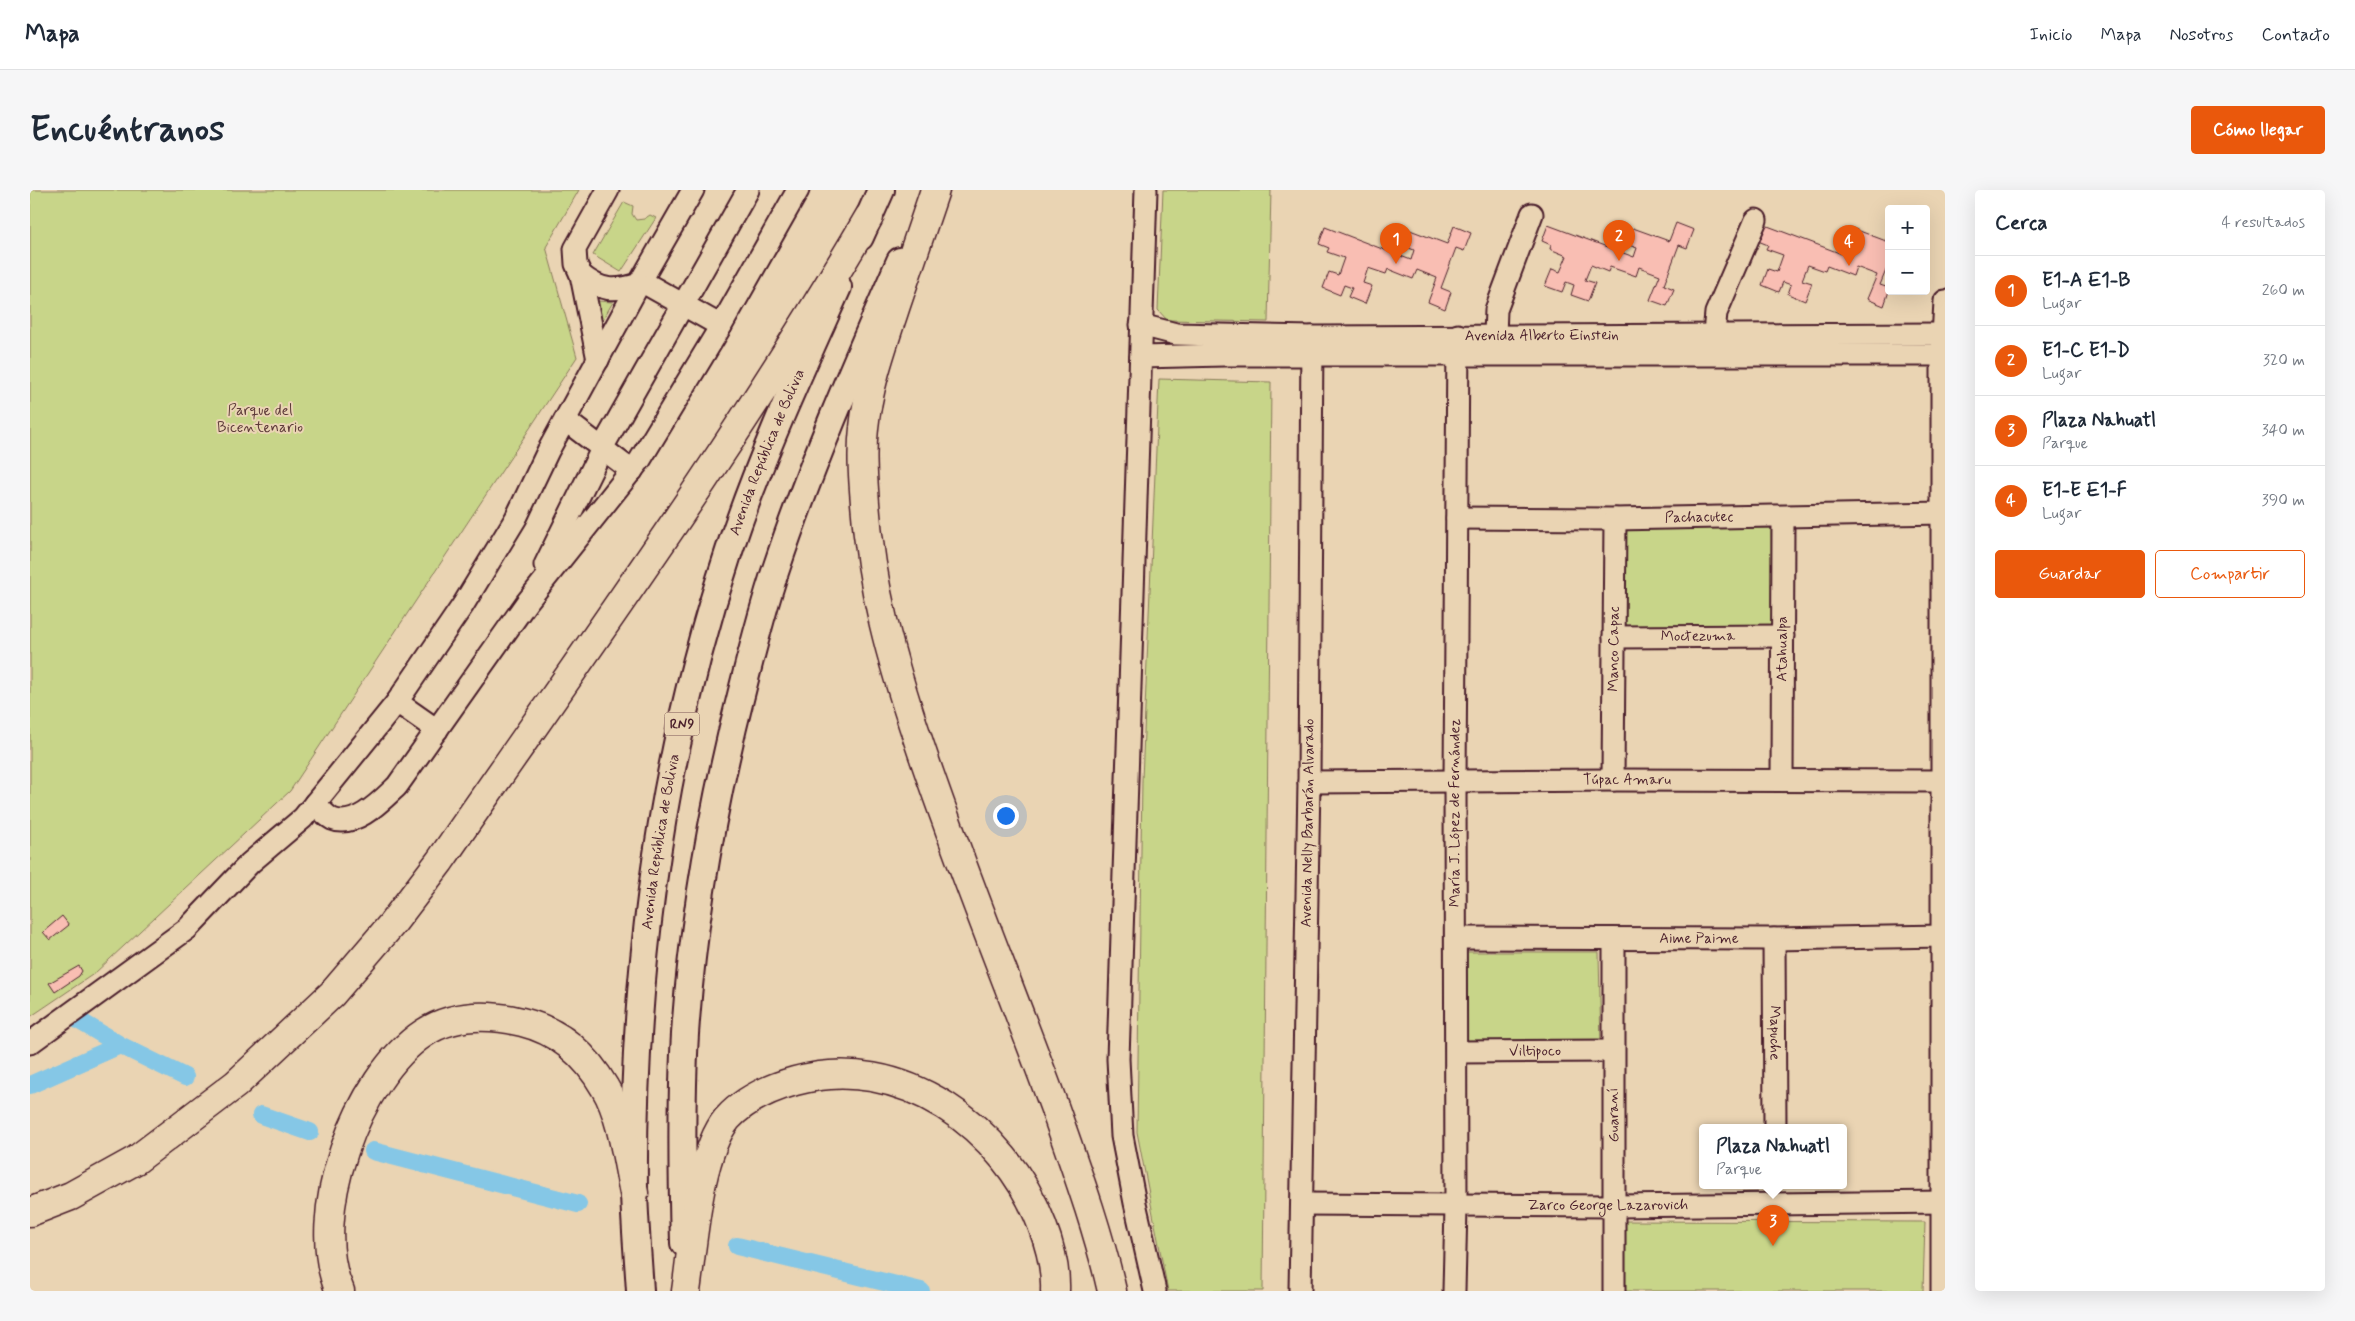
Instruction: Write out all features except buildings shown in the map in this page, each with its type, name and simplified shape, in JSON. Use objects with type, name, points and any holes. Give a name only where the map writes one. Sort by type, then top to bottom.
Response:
[{"type":"highway","points":[[936,190],[888,330],[870,390],[864,427],[862,460],[867,534],[874,580],[881,621],[936,795],[1026,1028],[1083,1188],[1102,1248],[1112,1291]]},
{"type":"highway","points":[[30,1212],[71,1196],[136,1160],[236,1084],[332,994],[392,924],[440,861],[727,442],[793,342],[869,218]]},
{"type":"highway","points":[[340,1291],[334,1279],[329,1238],[336,1179],[343,1153],[371,1091],[383,1073],[399,1055],[424,1033],[448,1022],[479,1016],[512,1019],[538,1026],[562,1038],[589,1063],[606,1089],[618,1122],[634,1193]]},
{"type":"highway","points":[[686,1291],[708,1158],[727,1120],[748,1100],[781,1085],[811,1076],[848,1073],[894,1082],[928,1096],[960,1114],[988,1139],[1012,1166],[1036,1208],[1050,1246],[1055,1291]]},
{"type":"main road","name":"Avenida República de Bolivia","points":[[640,1291],[634,1193],[638,1024],[658,848],[676,745],[729,551],[777,421],[881,190]]},
{"type":"main road","points":[[686,1291],[682,1115],[685,1033],[706,858],[728,747],[776,570],[800,502],[860,353],[930,190]]},
{"type":"street","points":[[598,360],[581,275],[576,264],[575,249],[608,190]]},
{"type":"street","points":[[30,1044],[187,929],[250,863],[303,818],[396,702],[463,605],[516,518],[565,420],[693,190]]},
{"type":"street","points":[[527,602],[602,448],[748,190]]},
{"type":"street","points":[[1146,190],[1118,1059],[1122,1136],[1134,1203],[1155,1291]]},
{"type":"street","points":[[315,803],[325,814],[335,820],[354,819],[373,807],[397,786],[527,602],[632,471],[721,326],[790,193]]},
{"type":"street","points":[[1495,335],[1496,310],[1532,214]]},
{"type":"street","points":[[1714,333],[1716,313],[1756,220]]},
{"type":"street","points":[[581,275],[594,285],[610,290],[625,289],[640,283],[721,326]]},
{"type":"street","points":[[1942,1291],[1945,301]]},
{"type":"street","name":"Avenida Alberto Einstein","points":[[1141,326],[1176,334],[1312,347]]},
{"type":"street","name":"Avenida Alberto Einstein","points":[[1457,345],[1495,335],[1714,333],[1944,344]]},
{"type":"street","name":"Avenida Alberto Einstein","points":[[1141,357],[1224,355],[1312,347],[1944,344]]},
{"type":"street","name":"María J. López de Fernández","points":[[1454,1291],[1457,1052],[1455,780],[1458,518],[1457,345]]},
{"type":"street","name":"Avenida Nelly Barbarán Alvarado","points":[[1300,1291],[1308,782],[1312,347]]},
{"type":"street","points":[[565,420],[632,471]]},
{"type":"street","name":"Pachacutec","points":[[1458,518],[1615,519],[1943,513]]},
{"type":"street","name":"Atahualpa","points":[[1782,780],[1783,517]]},
{"type":"street","name":"Manco Capac","points":[[1613,780],[1615,519]]},
{"type":"street","name":"Moctezuma","points":[[1614,637],[1783,636]]},
{"type":"street","points":[[396,702],[437,730]]},
{"type":"street","name":"Túpac Amaru","points":[[1308,782],[1455,780],[1943,781]]},
{"type":"street","name":"Aime Paime","points":[[1457,938],[1774,939],[1943,936]]},
{"type":"street","name":"Guaraní","points":[[1614,939],[1614,1291]]},
{"type":"street","name":"Mapuche","points":[[1774,939],[1775,1124]]},
{"type":"street","name":"Viltipoco","points":[[1457,1052],[1613,1051]]},
{"type":"street","name":"Zarco George Lazarovich","points":[[1302,1204],[1456,1207],[1615,1206],[1775,1195],[1943,1202]]},
{"type":"green space","name":"Parque del Bicentenario","points":[[30,190],[579,190],[546,247],[577,357],[290,791],[95,973],[30,1017]]},
{"type":"green space","points":[[1163,190],[1271,190],[1268,322],[1167,320],[1158,310]]},
{"type":"green space","points":[[624,202],[633,206],[632,214],[636,220],[644,219],[650,215],[656,218],[621,272],[593,255]]},
{"type":"green space","points":[[596,301],[613,302],[602,321]]},
{"type":"green space","points":[[1159,379],[1271,382],[1263,1291],[1168,1291],[1137,1132],[1142,780]]},
{"type":"green space","points":[[1616,527],[1771,528],[1773,629],[1618,628]]},
{"type":"green space","points":[[1466,952],[1599,952],[1601,1049],[1467,1049]]},
{"type":"green space","points":[[1620,1221],[1925,1222],[1923,1291],[1622,1291]]},
{"type":"waterway","points":[[78,1020],[120,1045],[185,1077]]},
{"type":"waterway","points":[[30,1085],[120,1045]]},
{"type":"waterway","points":[[261,1115],[310,1132]]},
{"type":"waterway","points":[[373,1151],[578,1204]]},
{"type":"waterway","points":[[737,1246],[921,1291]]},
{"type":"place","name":"E1-C E1-D","points":[[1619,261]]},
{"type":"place","name":"E1-A E1-B","points":[[1396,264]]},
{"type":"place","name":"E1-E E1-F","points":[[1849,266]]},
{"type":"place","name":"Plaza Nahuatl","points":[[1773,1246]]}]
